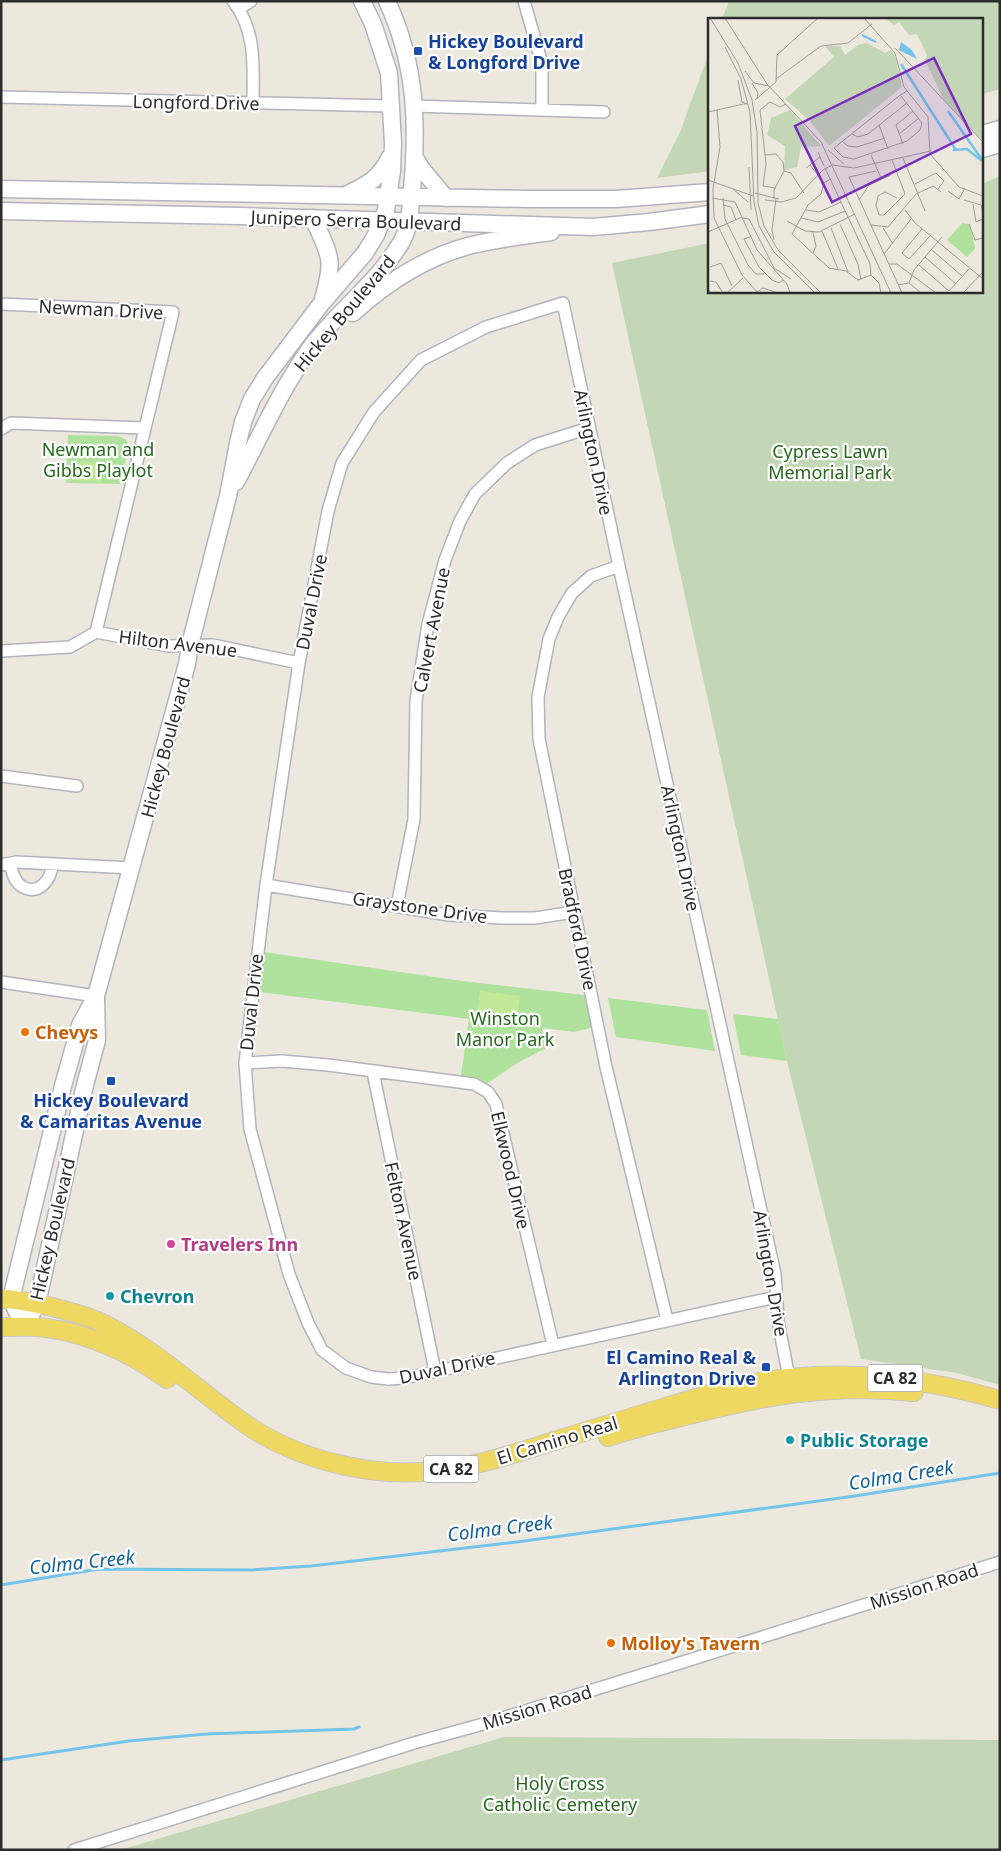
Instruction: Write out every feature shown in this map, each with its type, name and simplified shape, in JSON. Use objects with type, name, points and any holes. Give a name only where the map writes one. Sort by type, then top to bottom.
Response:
[{"type":"main road","name":"Hickey Boulevard","points":[[96,996],[97,1040],[84,1089],[36,1304],[24,1327],[6,1299],[80,1025],[96,996],[132,868],[187,664],[190,645],[228,496],[243,422],[252,399],[265,378],[321,304],[365,252],[382,221],[388,197],[392,153],[389,73],[373,24],[362,1]]},
{"type":"main road","name":"Hickey Boulevard","points":[[228,496],[281,394],[317,339],[382,269],[402,240],[410,222],[414,156],[412,76],[398,28],[387,1]]},
{"type":"main road","points":[[984,133],[1000,129]]},
{"type":"main road","points":[[984,148],[1000,144]]},
{"type":"main road","points":[[343,196],[376,179],[392,153]]},
{"type":"main road","points":[[414,156],[421,168],[446,198]]},
{"type":"main road","name":"Junipero Serra Boulevard","points":[[1,189],[411,198],[606,199],[708,192]]},
{"type":"main road","name":"Junipero Serra Boulevard","points":[[1,211],[593,227],[708,214]]},
{"type":"main road","points":[[313,218],[330,255],[331,269],[321,304]]},
{"type":"main road","points":[[317,339],[339,326],[386,286],[412,269],[438,257],[467,246],[498,239],[593,227]]},
{"type":"main road","name":"El Camino Real","points":[[6,1299],[71,1312],[102,1323],[138,1343],[254,1429],[290,1448],[332,1462],[378,1471],[420,1472],[467,1466],[732,1387],[761,1381],[791,1385],[890,1389],[950,1398],[1000,1411]]},
{"type":"main road","name":"El Camino Real","points":[[1,1326],[45,1328],[98,1341],[149,1366],[236,1431],[269,1451],[287,1460],[330,1474],[376,1483],[420,1484],[468,1478],[618,1434],[734,1403],[791,1385],[852,1375],[890,1377],[945,1386],[1000,1400]]},
{"type":"street","points":[[251,1],[236,5],[251,37],[254,54],[253,103]]},
{"type":"street","points":[[524,1],[542,64],[542,110]]},
{"type":"street","name":"Longford Drive","points":[[1,98],[391,106]]},
{"type":"street","points":[[414,106],[604,112]]},
{"type":"street","name":"Arlington Drive","points":[[563,303],[618,566],[775,1274],[778,1320],[791,1385]]},
{"type":"street","name":"Duval Drive","points":[[563,303],[486,326],[421,360],[374,412],[342,463],[328,511],[299,663],[266,885],[244,1062],[250,1128],[287,1265],[308,1323],[322,1350],[346,1368],[370,1377],[405,1378],[776,1297]]},
{"type":"street","name":"Newman Drive","points":[[1,304],[172,312],[96,632]]},
{"type":"street","points":[[1,429],[11,423],[144,428]]},
{"type":"street","name":"Calvert Avenue","points":[[398,906],[414,819],[416,701],[428,624],[445,560],[460,521],[475,494],[507,463],[535,445],[589,428]]},
{"type":"street","name":"Bradford Drive","points":[[618,566],[591,576],[572,593],[558,617],[549,639],[538,697],[539,739],[606,1067],[667,1320]]},
{"type":"street","name":"Hilton Avenue","points":[[1,652],[70,647],[96,632],[168,646],[214,645],[299,663]]},
{"type":"street","points":[[1,776],[76,786]]},
{"type":"street","points":[[52,864],[50,877],[46,883],[40,888],[32,889],[21,886],[6,864],[16,862],[132,868]]},
{"type":"street","name":"Graystone Drive","points":[[266,885],[449,915],[535,918],[574,912]]},
{"type":"street","points":[[1,982],[96,996]]},
{"type":"street","name":"Elkwood Drive","points":[[244,1062],[282,1061],[328,1065],[474,1084],[488,1092],[496,1104],[553,1345]]},
{"type":"street","name":"Felton Avenue","points":[[373,1072],[435,1371]]},
{"type":"street","name":"Mission Road","points":[[74,1850],[1000,1562]]},
{"type":"green space","points":[[729,1],[1000,1],[1000,89],[984,93],[984,18],[722,18]]},
{"type":"green space","points":[[708,55],[708,171],[657,178],[680,132]]},
{"type":"green space","name":"Cypress Lawn Memorial Park","points":[[1000,176],[1000,1385],[957,1373],[861,1359],[787,1061],[612,263],[708,243],[708,292],[984,292],[984,183]]},
{"type":"green space","name":"Newman and Gibbs Playlot","points":[[68,435],[116,436],[126,440],[129,446],[120,484],[66,483]]},
{"type":"green space","points":[[72,461],[102,463],[101,482],[71,480]]},
{"type":"green space","name":"Winston Manor Park","points":[[257,951],[455,980],[592,996],[599,1031],[591,1028],[574,1032],[542,1028],[546,1048],[519,1062],[480,1088],[460,1083],[469,1019],[252,991]]},
{"type":"green space","points":[[480,991],[520,996],[517,1021],[477,1016]]},
{"type":"green space","points":[[608,998],[707,1010],[715,1051],[616,1037]]},
{"type":"green space","points":[[733,1014],[778,1019],[787,1061],[741,1055]]},
{"type":"green space","name":"Holy Cross Catholic Cemetery","points":[[504,1737],[1000,1740],[1000,1850],[120,1850]]},
{"type":"waterway","name":"Colma Creek","points":[[1,1585],[99,1569],[251,1570],[311,1566],[517,1542],[855,1496],[1000,1473]]},
{"type":"waterway","points":[[1,1760],[129,1741],[206,1734],[354,1729],[359,1727]]},
{"type":"place","name":"Hickey Boulevard & Longford Drive","points":[[418,51]]},
{"type":"place","name":"Chevys","points":[[25,1032]]},
{"type":"place","name":"Hickey Boulevard & Camaritas Avenue","points":[[111,1081]]},
{"type":"place","name":"Travelers Inn","points":[[171,1244]]},
{"type":"place","name":"Chevron","points":[[110,1296]]},
{"type":"place","name":"El Camino Real & Arlington Drive","points":[[766,1367]]},
{"type":"place","name":"Public Storage","points":[[790,1440]]},
{"type":"place","name":"Molloy's Tavern","points":[[611,1643]]}]
